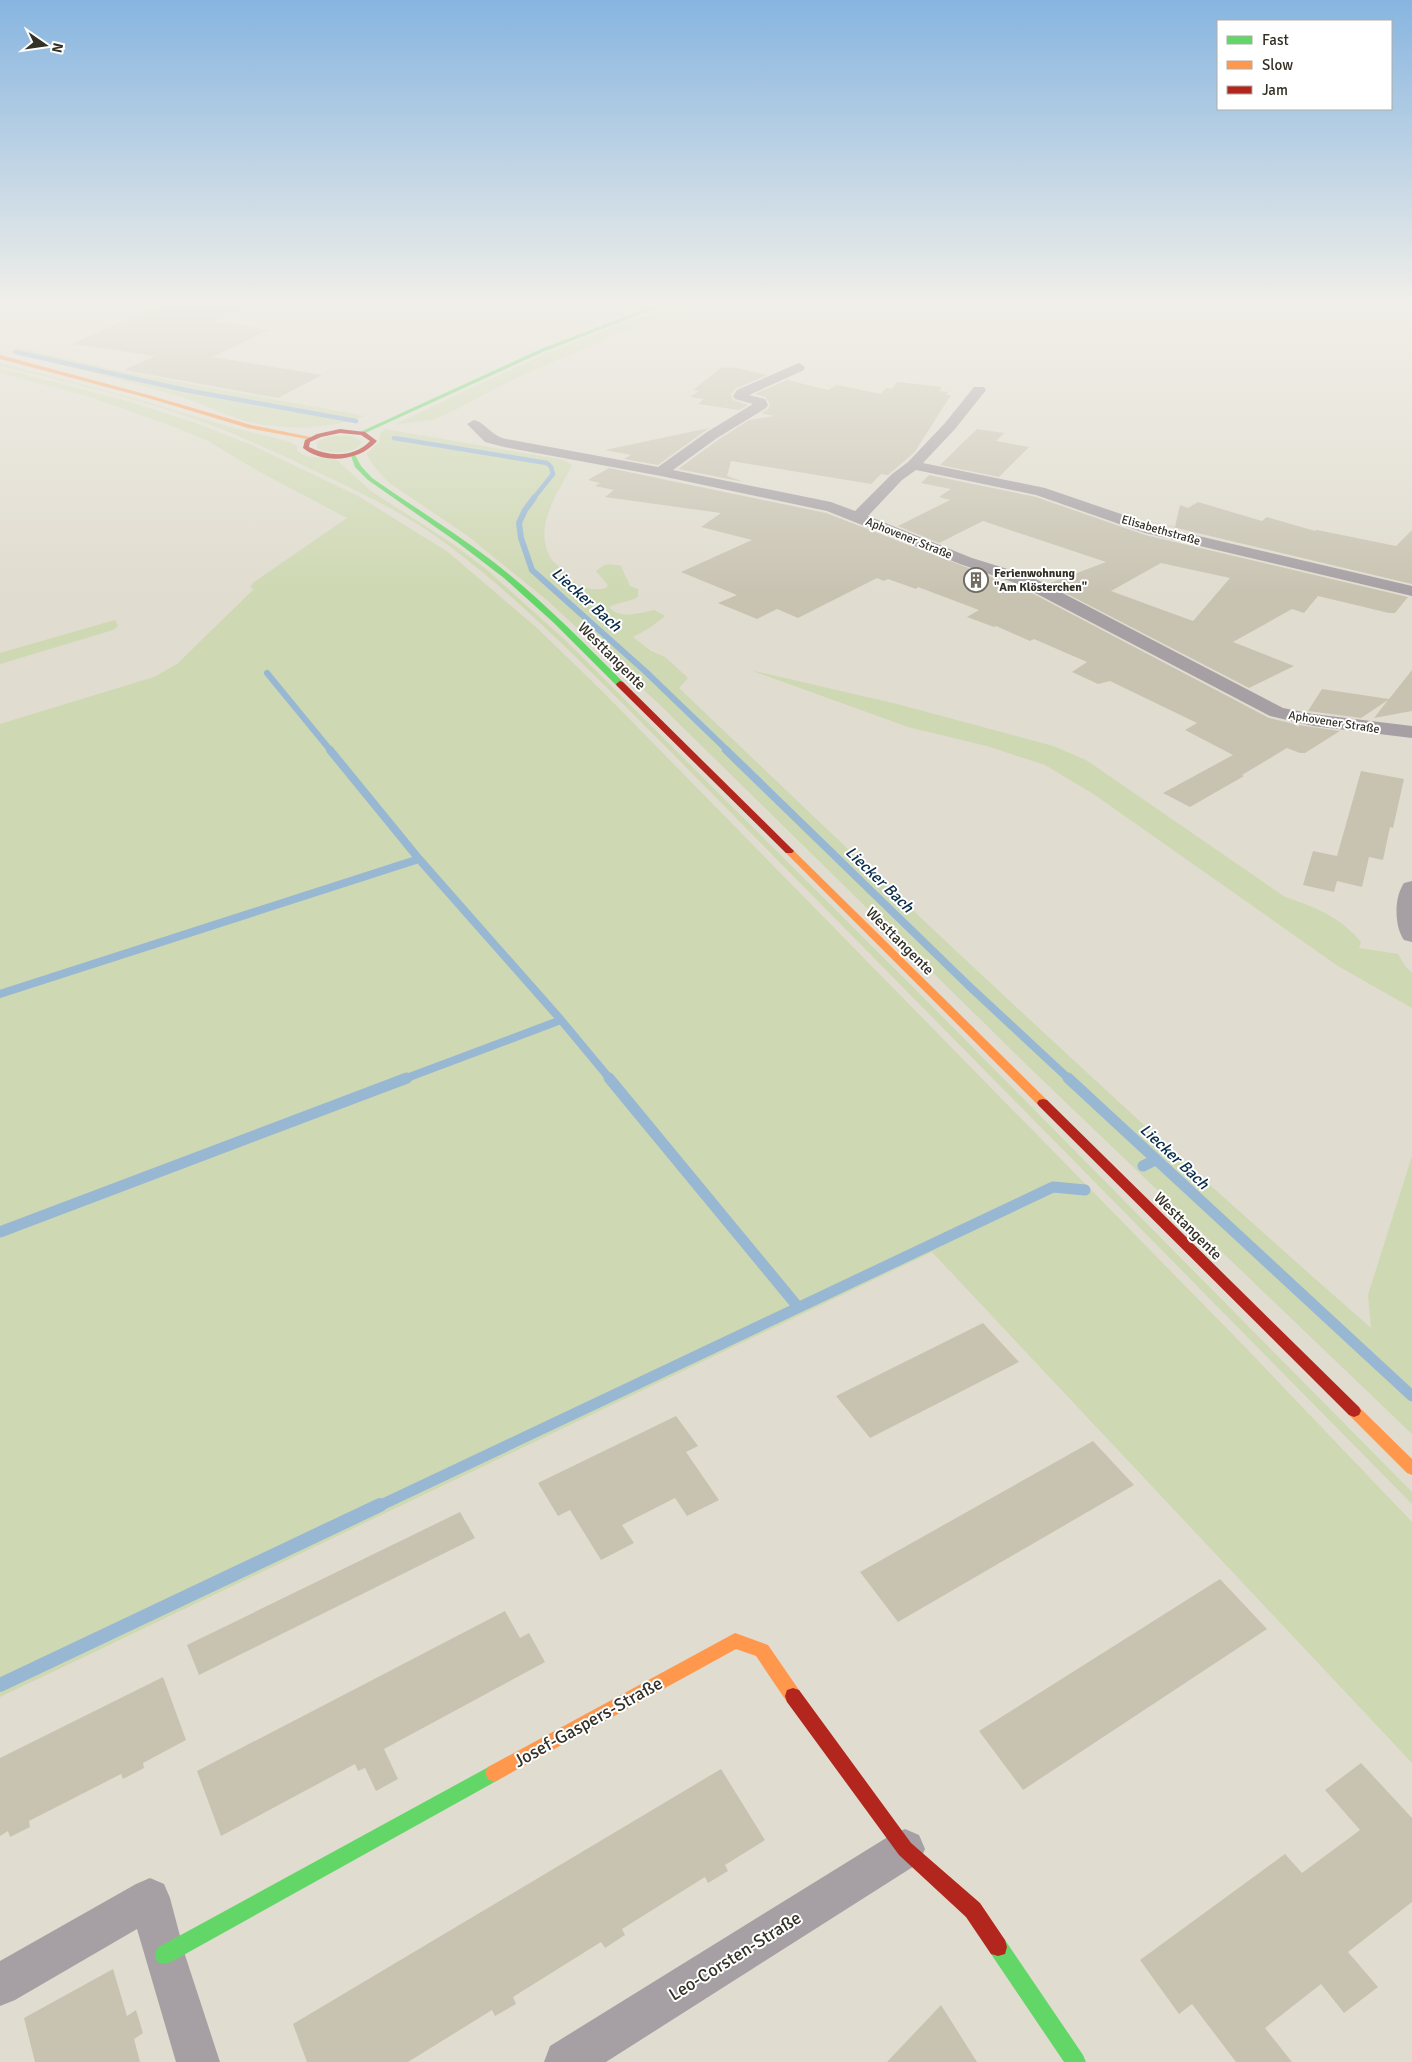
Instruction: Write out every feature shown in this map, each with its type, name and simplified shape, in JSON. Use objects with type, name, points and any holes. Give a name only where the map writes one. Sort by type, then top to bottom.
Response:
[{"type":"main road","points":[[161,401],[209,416],[289,435],[312,438],[335,432],[361,432],[429,401]]},
{"type":"main road","points":[[312,438],[305,445],[316,454],[333,456],[352,454],[372,445],[374,441],[361,432]]},
{"type":"main road","name":"Westtangente","points":[[352,454],[354,463],[363,472],[418,513],[476,552],[526,593],[565,630],[1412,1469]]},
{"type":"main road","name":"Josef-Gaspers-Straße","points":[[164,1955],[735,1641],[762,1650],[807,1716],[905,1850],[973,1910],[1076,2062]]},
{"type":"street","points":[[661,472],[712,435],[761,405],[757,401]]},
{"type":"street","points":[[855,517],[862,514],[897,477],[913,464],[950,426],[970,401]]},
{"type":"street","name":"Aphovener Straße","points":[[474,424],[490,439],[504,443],[661,472],[831,507],[966,561],[1024,580],[1277,712],[1313,720],[1412,732]]},
{"type":"street","name":"Elisabethstraße","points":[[913,464],[1031,489],[1151,530],[1412,591]]},
{"type":"street","points":[[1412,888],[1408,907],[1412,935]]},
{"type":"street","name":"Leo-Corsten-Straße","points":[[566,2062],[905,1850]]},
{"type":"street","points":[[0,1985],[150,1898],[164,1955],[198,2062]]},
{"type":"green space","points":[[102,401],[128,401],[193,422],[252,445],[358,496],[448,552],[537,628],[603,692],[1246,1348],[1412,1522],[1412,1763],[932,1252],[0,1697],[0,724],[154,677],[177,664],[254,589],[250,587],[254,582],[347,518],[258,471],[208,441]]},
{"type":"green space","points":[[138,401],[144,401],[227,426],[290,442],[297,446],[297,451],[306,456],[337,460],[371,491],[453,544],[486,569],[565,640],[907,981],[1412,1492],[1412,1504],[618,699],[507,593],[448,545],[390,508],[244,439],[210,425]]},
{"type":"green space","points":[[193,401],[285,401],[365,416],[337,424],[302,428],[244,421]]},
{"type":"green space","points":[[444,401],[472,401],[433,420],[396,424]]},
{"type":"green space","points":[[385,429],[564,460],[572,465],[554,498],[546,522],[544,533],[545,545],[553,561],[572,581],[582,587],[594,589],[606,588],[608,585],[596,571],[608,564],[621,566],[630,586],[638,589],[638,597],[609,607],[614,611],[624,614],[637,614],[654,610],[665,616],[651,627],[633,637],[651,651],[665,657],[688,678],[679,688],[1108,1092],[1371,1328],[1368,1295],[1412,1156],[1412,1434],[1031,1069],[659,704],[548,601],[468,536],[388,482],[366,454],[379,442],[380,434]]},
{"type":"green space","points":[[331,436],[352,436],[362,442],[354,449],[341,452],[317,448],[317,442]]},
{"type":"green space","points":[[115,620],[118,626],[113,630],[0,664],[0,653]]},
{"type":"green space","points":[[750,670],[897,704],[1053,746],[1086,760],[1285,897],[1317,909],[1336,919],[1361,942],[1359,948],[1398,954],[1412,973],[1412,1008],[1338,966],[1092,793],[1045,765],[987,746],[908,727]]},
{"type":"building","points":[[701,401],[737,401],[748,405],[739,410],[698,404]]},
{"type":"building","points":[[768,401],[947,401],[914,453],[888,475],[881,474],[871,484],[731,461],[727,476],[744,482],[678,469],[749,420],[774,416],[761,413],[768,409],[770,404]]},
{"type":"building","points":[[709,428],[658,465],[624,459],[631,455],[605,450]]},
{"type":"building","points":[[977,429],[1004,433],[996,441],[1029,447],[999,477],[940,465]]},
{"type":"building","points":[[609,468],[826,513],[1028,591],[1269,718],[1294,724],[1298,727],[1299,725],[1340,731],[1305,753],[1287,748],[1242,775],[1244,776],[1190,807],[1163,793],[1233,755],[1185,730],[1197,723],[1110,681],[1098,684],[1072,672],[1087,662],[1034,639],[1030,641],[996,626],[994,627],[967,617],[979,610],[918,587],[916,589],[888,579],[884,581],[877,578],[798,618],[777,609],[757,619],[718,603],[737,595],[681,572],[752,540],[701,527],[721,513],[605,497],[614,490],[595,486],[600,483],[588,480]]},
{"type":"building","points":[[929,475],[1036,497],[1145,535],[1408,597],[1395,613],[1389,613],[1318,596],[1304,613],[1292,609],[1233,642],[1294,666],[1249,688],[1048,584],[1106,562],[983,521],[939,543],[898,526],[950,500],[939,497],[951,489],[921,483]],"holes":[[[1161,563],[1230,578],[1193,621],[1111,591]]]},
{"type":"building","points":[[1198,502],[1262,521],[1267,517],[1315,531],[1396,546],[1412,530],[1412,584],[1143,520],[1175,527],[1180,505],[1188,508]]},
{"type":"building","points":[[1412,670],[1412,711],[1374,718],[1388,700],[1361,718],[1308,711],[1322,689],[1389,699]]},
{"type":"building","points":[[1361,771],[1404,779],[1393,828],[1390,827],[1383,860],[1369,857],[1362,887],[1337,881],[1334,892],[1303,885],[1313,851],[1337,856]]},
{"type":"building","points":[[983,1323],[1019,1362],[870,1438],[836,1396]]},
{"type":"building","points":[[676,1416],[698,1446],[686,1452],[719,1500],[687,1516],[675,1498],[622,1525],[634,1543],[601,1560],[570,1510],[558,1516],[538,1483]]},
{"type":"building","points":[[1093,1441],[1134,1485],[898,1622],[860,1572]]},
{"type":"building","points":[[460,1512],[475,1538],[199,1675],[187,1645]]},
{"type":"building","points":[[1220,1579],[1267,1629],[1023,1790],[979,1731]]},
{"type":"building","points":[[505,1611],[520,1638],[529,1633],[545,1662],[384,1749],[398,1779],[376,1791],[365,1768],[358,1771],[355,1764],[221,1836],[197,1771]]},
{"type":"building","points":[[163,1677],[186,1740],[143,1763],[144,1768],[123,1779],[121,1774],[29,1821],[30,1827],[10,1837],[8,1831],[0,1836],[0,1758]]},
{"type":"building","points":[[1361,1763],[1412,1818],[1412,1902],[1348,1952],[1378,1987],[1344,2013],[1321,1984],[1265,2028],[1292,2062],[1236,2062],[1192,2004],[1179,2014],[1140,1960],[1285,1854],[1302,1873],[1360,1830],[1325,1790]]},
{"type":"building","points":[[721,1769],[765,1840],[725,1865],[728,1871],[708,1883],[705,1877],[622,1929],[625,1935],[605,1948],[601,1942],[513,1997],[516,2004],[495,2016],[492,2010],[408,2062],[307,2062],[293,2024]]},
{"type":"building","points":[[113,1969],[127,2016],[136,2010],[143,2033],[134,2039],[140,2062],[35,2062],[24,2018]]},
{"type":"building","points":[[941,2005],[977,2062],[887,2062]]},
{"type":"waterway","name":"Liecker Bach","points":[[247,401],[356,421]]},
{"type":"waterway","name":"Liecker Bach","points":[[394,438],[547,463],[551,467],[553,474],[533,499]]},
{"type":"waterway","name":"Liecker Bach","points":[[534,498],[525,510],[519,523],[521,538],[532,570],[646,672],[728,751]]},
{"type":"waterway","points":[[267,673],[331,751]]},
{"type":"waterway","points":[[330,750],[419,859]]},
{"type":"waterway","name":"Liecker Bach","points":[[726,750],[969,986],[1069,1079]]},
{"type":"waterway","points":[[0,994],[419,859]]},
{"type":"waterway","points":[[419,859],[561,1020]]},
{"type":"waterway","points":[[404,1079],[561,1020]]},
{"type":"waterway","points":[[561,1020],[610,1079]]},
{"type":"waterway","points":[[0,1232],[407,1078]]},
{"type":"waterway","points":[[609,1078],[798,1307]]},
{"type":"waterway","name":"Liecker Bach","points":[[1068,1078],[1412,1396]]},
{"type":"waterway","points":[[1143,1166],[1155,1160]]},
{"type":"waterway","points":[[377,1507],[1053,1187],[1085,1190]]},
{"type":"waterway","points":[[0,1685],[380,1505]]},
{"type":"traffic: fast","points":[[361,433],[431,401]]},
{"type":"traffic: fast","points":[[352,454],[358,467],[370,479],[460,540],[506,576],[556,621],[620,684]]},
{"type":"traffic: fast","points":[[164,1955],[494,1773]]},
{"type":"traffic: fast","points":[[998,1947],[1076,2062]]},
{"type":"traffic: slow","points":[[164,401],[250,427],[312,438]]},
{"type":"traffic: slow","points":[[789,851],[1043,1103]]},
{"type":"traffic: slow","points":[[1354,1411],[1412,1469]]},
{"type":"traffic: slow","points":[[494,1773],[735,1641],[762,1650],[793,1696]]},
{"type":"traffic: jam","points":[[340,431],[363,433],[374,441],[360,452],[342,456],[323,455],[306,448],[307,441],[319,435],[340,431]]},
{"type":"traffic: jam","points":[[620,684],[789,851]]},
{"type":"traffic: jam","points":[[1043,1103],[1354,1411]]},
{"type":"traffic: jam","points":[[793,1696],[905,1849],[973,1910],[998,1947]]},
{"type":"place","name":"Ferienwohnung \"Am Klösterchen\"","points":[[976,580]]}]
